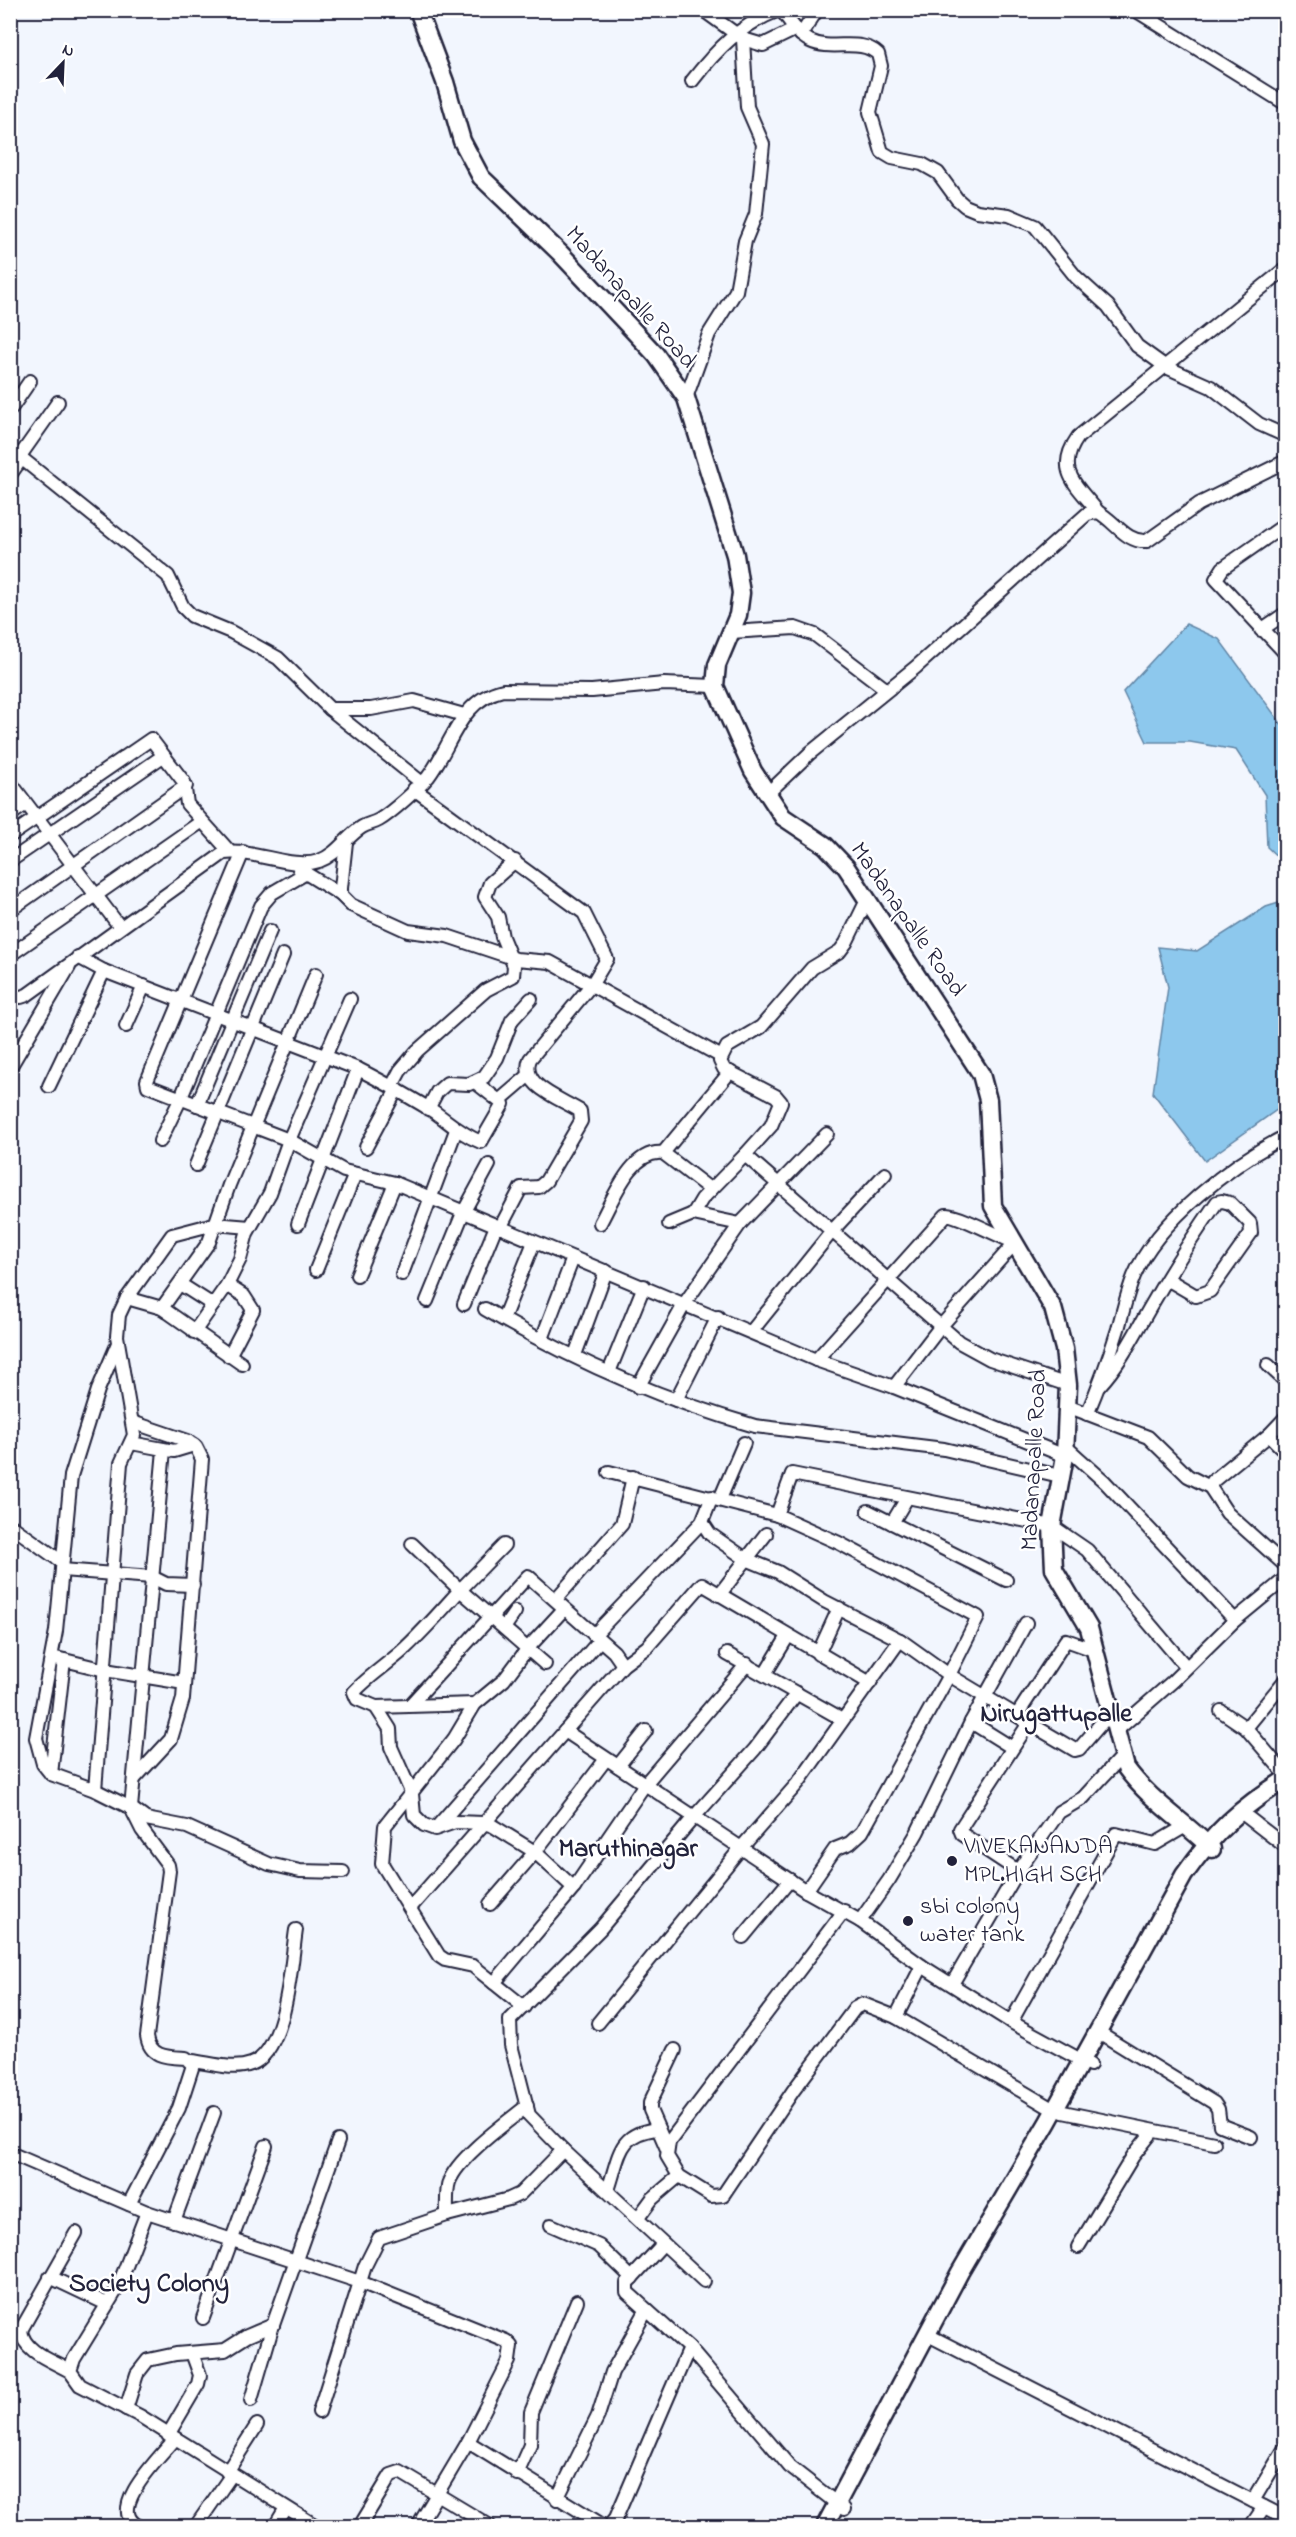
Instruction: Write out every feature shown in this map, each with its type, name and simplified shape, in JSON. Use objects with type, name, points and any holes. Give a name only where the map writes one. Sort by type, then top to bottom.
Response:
[{"type":"main road","name":"Madanapalle Road","points":[[418,10],[445,82],[462,141],[481,177],[560,253],[656,355],[686,398],[735,555],[741,604],[717,665],[715,687],[753,771],[790,823],[825,845],[837,856],[981,1074],[988,1100],[993,1206],[1012,1243],[1053,1308],[1064,1349],[1068,1385],[1065,1451],[1052,1526],[1054,1569],[1086,1620],[1122,1756],[1135,1781],[1184,1827],[1210,1846]]},
{"type":"main road","points":[[825,2526],[840,2507],[931,2337],[1085,2062],[1164,1909],[1238,1811],[1286,1777]]},
{"type":"main road","points":[[1085,2062],[1105,2036],[1171,1912],[1210,1846],[1246,1816],[1286,1790]]},
{"type":"main road","points":[[836,2526],[840,2507]]},
{"type":"street","points":[[703,10],[739,36],[763,45],[799,32],[817,10]]},
{"type":"street","points":[[692,81],[753,20],[780,10],[799,32],[820,45],[860,46],[874,50],[878,54],[881,66],[870,112],[882,152],[892,158],[922,165],[938,173],[965,206],[976,211],[1024,220],[1035,226],[1076,277],[1108,306],[1137,346],[1166,368],[1210,387],[1259,424],[1286,436]]},
{"type":"street","points":[[1135,10],[1286,104]]},
{"type":"street","points":[[686,398],[709,334],[736,291],[745,242],[756,214],[763,144],[747,107],[739,36]]},
{"type":"street","points":[[1286,268],[1166,368],[1090,425],[1072,446],[1066,464],[1069,475],[1098,512],[1129,537],[1140,542],[1148,541],[1199,504],[1286,460]]},
{"type":"street","points":[[10,410],[30,381]]},
{"type":"street","points":[[10,475],[18,454],[58,402]]},
{"type":"street","points":[[18,454],[168,576],[183,606],[192,616],[231,632],[278,658],[330,709],[418,786],[588,917],[607,959],[606,965],[530,1059],[528,1076],[500,1100]]},
{"type":"street","points":[[768,794],[810,753],[887,690],[1088,514],[1098,512]]},
{"type":"street","points":[[1286,524],[1222,567],[1217,575],[1217,583],[1286,654]]},
{"type":"street","points":[[1261,630],[1286,613]]},
{"type":"street","points":[[730,632],[795,628],[804,630],[822,640],[887,690]]},
{"type":"street","points":[[10,996],[21,998],[27,994],[224,853],[243,852],[305,863],[315,862],[338,851],[363,826],[381,819],[418,786],[464,715],[481,699],[504,690],[592,691],[664,684],[715,687]]},
{"type":"street","points":[[330,709],[371,709],[414,700],[464,715]]},
{"type":"street","points":[[10,836],[151,738],[186,786],[185,801],[201,822],[230,852]]},
{"type":"street","points":[[10,861],[163,756]]},
{"type":"street","points":[[10,783],[120,927]]},
{"type":"street","points":[[10,910],[186,786]]},
{"type":"street","points":[[10,815],[26,804]]},
{"type":"street","points":[[10,955],[201,822]]},
{"type":"street","points":[[341,895],[346,842]]},
{"type":"street","points":[[243,852],[180,999],[147,1084],[180,1100],[289,1140],[335,1167],[395,1183],[816,1360],[1065,1451],[1105,1482],[1235,1620]]},
{"type":"street","points":[[282,859],[341,895],[351,905],[408,931],[447,936],[509,957],[550,962],[720,1056]]},
{"type":"street","points":[[366,1147],[395,1087],[400,1071],[417,1051],[486,990],[513,976],[514,966],[509,957],[498,917],[485,897],[490,884],[515,861]]},
{"type":"street","points":[[160,1141],[180,1100],[266,898],[306,873]]},
{"type":"street","points":[[669,1224],[693,1214],[711,1190],[771,1126],[781,1102],[776,1096],[730,1072],[720,1064],[720,1056],[727,1047],[773,1016],[791,990],[812,968],[840,951],[852,935],[867,900]]},
{"type":"street","points":[[197,1105],[270,931]]},
{"type":"street","points":[[196,1165],[283,955]]},
{"type":"street","points":[[76,959],[358,1069],[395,1087],[428,1108],[456,1130],[482,1142],[502,1107],[500,1100],[475,1083],[447,1083],[428,1108]]},
{"type":"street","points":[[12,1064],[76,959]]},
{"type":"street","points":[[49,1086],[104,971]]},
{"type":"street","points":[[162,1308],[206,1249],[252,1127],[316,974]]},
{"type":"street","points":[[126,1026],[144,986]]},
{"type":"street","points":[[194,1332],[227,1285],[240,1259],[250,1227],[270,1193],[289,1140],[350,999]]},
{"type":"street","points":[[475,1083],[491,1069],[512,1020],[531,999]]},
{"type":"street","points":[[298,1224],[358,1069]]},
{"type":"street","points":[[663,1153],[730,1072]]},
{"type":"street","points":[[464,1304],[498,1227],[521,1188],[539,1187],[546,1182],[581,1120],[580,1111],[559,1100],[528,1076]]},
{"type":"street","points":[[402,1274],[456,1130]]},
{"type":"street","points":[[638,1387],[685,1303],[740,1224],[827,1134]]},
{"type":"street","points":[[1087,1414],[1099,1386],[1134,1277],[1150,1251],[1197,1196],[1237,1164],[1286,1136]]},
{"type":"street","points":[[600,1223],[636,1163],[656,1152],[663,1153],[711,1190]]},
{"type":"street","points":[[745,1155],[959,1342],[983,1355],[1068,1385]]},
{"type":"street","points":[[427,1301],[463,1213],[489,1165]]},
{"type":"street","points":[[316,1270],[356,1174]]},
{"type":"street","points":[[751,1332],[833,1230],[885,1174]]},
{"type":"street","points":[[357,1275],[395,1183]]},
{"type":"street","points":[[1099,1386],[1119,1363],[1167,1279],[1189,1242],[1219,1201],[1230,1203],[1250,1223],[1252,1228],[1248,1239],[1210,1291],[1196,1296],[1167,1279]]},
{"type":"street","points":[[693,1214],[740,1224]]},
{"type":"street","points":[[816,1360],[946,1215],[955,1214],[1012,1243],[940,1326],[894,1387]]},
{"type":"street","points":[[95,1790],[122,1463],[134,1435],[118,1343],[117,1322],[127,1298],[172,1235],[214,1224],[250,1227]]},
{"type":"street","points":[[503,1319],[534,1242]]},
{"type":"street","points":[[542,1339],[573,1258]]},
{"type":"street","points":[[574,1355],[606,1271]]},
{"type":"street","points":[[180,1284],[213,1305]]},
{"type":"street","points":[[227,1285],[244,1296],[253,1310],[229,1356]]},
{"type":"street","points":[[609,1372],[644,1286]]},
{"type":"street","points":[[127,1298],[162,1308],[242,1364]]},
{"type":"street","points":[[485,1309],[638,1387],[754,1426],[944,1449],[1060,1476]]},
{"type":"street","points":[[676,1400],[718,1317]]},
{"type":"street","points":[[51,1774],[62,1566],[71,1476],[98,1390],[118,1343]]},
{"type":"street","points":[[1268,1365],[1286,1382]]},
{"type":"street","points":[[1067,1406],[1148,1437],[1188,1476],[1210,1487],[1227,1512],[1286,1566]]},
{"type":"street","points":[[1210,1487],[1286,1418]]},
{"type":"street","points":[[132,1422],[179,1437],[194,1445],[202,1459],[184,1683],[177,1724],[162,1752],[135,1778]]},
{"type":"street","points":[[1269,1435],[1286,1452]]},
{"type":"street","points":[[131,1443],[164,1450],[178,1450],[194,1445]]},
{"type":"street","points":[[435,1829],[597,1638],[702,1522],[744,1443]]},
{"type":"street","points":[[164,1450],[131,1808],[142,1830],[168,1865],[169,1871],[147,2036],[151,2049],[163,2057],[186,2058],[192,2061],[237,2067],[251,2064],[269,2050],[282,2016],[296,1930]]},
{"type":"street","points":[[609,1472],[777,1515],[976,1613],[978,1621],[862,1832],[850,1843],[835,1849],[806,1892]]},
{"type":"street","points":[[777,1515],[790,1476],[794,1473],[1052,1526],[1088,1550],[1186,1667]]},
{"type":"street","points":[[555,1599],[622,1524],[633,1478]]},
{"type":"street","points":[[892,1523],[907,1498]]},
{"type":"street","points":[[868,1511],[1006,1580]]},
{"type":"street","points":[[702,1522],[710,1534],[746,1559],[778,1572],[838,1608],[900,1640],[949,1675],[1075,1750],[1079,1749],[1111,1712]]},
{"type":"street","points":[[10,1525],[62,1566],[152,1577],[166,1584],[193,1585]]},
{"type":"street","points":[[719,1595],[766,1534]]},
{"type":"street","points":[[412,1545],[545,1664]]},
{"type":"street","points":[[475,1704],[376,1707],[357,1699],[354,1692],[370,1675],[400,1653],[420,1634],[504,1545]]},
{"type":"street","points":[[390,1729],[408,1705],[528,1576],[614,1652],[623,1665]]},
{"type":"street","points":[[1116,1731],[1235,1620],[1286,1578]]},
{"type":"street","points":[[410,1908],[623,1665],[647,1647],[700,1585],[705,1585],[870,1683]]},
{"type":"street","points":[[818,1653],[838,1608]]},
{"type":"street","points":[[524,2007],[473,1966],[441,1958],[390,1881],[381,1856],[385,1826],[454,1739],[475,1704],[504,1680],[528,1648],[564,1609]]},
{"type":"street","points":[[504,1628],[515,1612]]},
{"type":"street","points":[[860,1921],[890,1880],[917,1833],[970,1722],[1026,1623]]},
{"type":"street","points":[[765,1674],[788,1636]]},
{"type":"street","points":[[598,2023],[741,1848],[798,1783],[900,1640]]},
{"type":"street","points":[[1017,1715],[1066,1640],[1094,1650]]},
{"type":"street","points":[[728,1654],[842,1719]]},
{"type":"street","points":[[58,1658],[105,1670],[184,1683]]},
{"type":"street","points":[[58,1658],[36,1742],[43,1764],[51,1774],[95,1790],[131,1808],[146,1819],[188,1827],[284,1869],[343,1872]]},
{"type":"street","points":[[494,1983],[574,1888],[645,1784],[747,1664]]},
{"type":"street","points":[[1246,1728],[1286,1679]]},
{"type":"street","points":[[704,2281],[563,2150],[529,2115],[509,2035],[510,2020],[600,1929],[694,1817],[755,1749],[797,1693]]},
{"type":"street","points":[[376,1707],[390,1729],[390,1747],[412,1794],[414,1815],[424,1825],[435,1829],[455,1822],[484,1823],[535,1852],[574,1888]]},
{"type":"street","points":[[1221,1711],[1246,1728],[1286,1777]]},
{"type":"street","points":[[970,1722],[1011,1747]]},
{"type":"street","points":[[1018,1871],[962,1834],[960,1829],[1011,1747],[1029,1723]]},
{"type":"street","points":[[565,1731],[806,1892],[860,1921],[922,1966],[1011,2022],[1085,2062]]},
{"type":"street","points":[[618,1767],[646,1731]]},
{"type":"street","points":[[952,1984],[1018,1871],[1059,1812],[1083,1798],[1122,1756]]},
{"type":"street","points":[[490,1904],[535,1852],[606,1759]]},
{"type":"street","points":[[1246,1816],[1286,1846]]},
{"type":"street","points":[[1011,2022],[1116,1834],[1155,1844],[1184,1827]]},
{"type":"street","points":[[743,1937],[790,1880]]},
{"type":"street","points":[[667,2149],[844,1911]]},
{"type":"street","points":[[896,2018],[922,1966]]},
{"type":"street","points":[[675,2050],[650,2103],[650,2110],[667,2149],[667,2156],[679,2176],[711,2196],[723,2195],[793,2091],[855,2008],[867,2004],[896,2018],[1058,2111],[1214,2143]]},
{"type":"street","points":[[1105,2036],[1214,2103],[1218,2109],[1220,2125],[1251,2137]]},
{"type":"street","points":[[129,2204],[179,2108],[192,2070],[192,2061]]},
{"type":"street","points":[[447,2215],[448,2185],[455,2171],[483,2142],[527,2106]]},
{"type":"street","points":[[174,2220],[214,2113]]},
{"type":"street","points":[[608,2190],[624,2144],[631,2135],[658,2129]]},
{"type":"street","points":[[1078,2247],[1133,2156],[1153,2131]]},
{"type":"street","points":[[251,2400],[273,2325],[338,2141]]},
{"type":"street","points":[[203,2318],[266,2146]]},
{"type":"street","points":[[319,2412],[365,2266],[379,2238],[520,2194],[563,2150]]},
{"type":"street","points":[[10,2153],[147,2212],[296,2259],[360,2282],[506,2341],[511,2346],[509,2361],[468,2442],[418,2526]]},
{"type":"street","points":[[638,2218],[652,2199],[679,2176]]},
{"type":"street","points":[[70,2371],[74,2359],[118,2287],[147,2212]]},
{"type":"street","points":[[551,2225],[599,2246],[632,2278]]},
{"type":"street","points":[[76,2233],[25,2320],[22,2340],[70,2371],[80,2385],[126,2409],[316,2526]]},
{"type":"street","points":[[663,2244],[625,2289],[646,2311],[689,2348],[789,2467],[840,2507]]},
{"type":"street","points":[[50,2277],[107,2304]]},
{"type":"street","points":[[517,2474],[530,2445],[531,2412],[577,2301]]},
{"type":"street","points":[[556,2499],[598,2416],[612,2372],[646,2311]]},
{"type":"street","points":[[126,2409],[137,2374],[148,2360],[225,2350],[247,2336],[273,2325]]},
{"type":"street","points":[[931,2337],[1286,2518]]},
{"type":"street","points":[[609,2526],[616,2518],[689,2348]]},
{"type":"street","points":[[139,2526],[129,2520],[126,2514],[130,2496],[171,2437],[198,2384],[200,2375],[192,2353]]},
{"type":"street","points":[[196,2526],[257,2425]]},
{"type":"street","points":[[468,2442],[556,2499],[604,2526]]},
{"type":"street","points":[[1251,2526],[1286,2446]]},
{"type":"street","points":[[360,2526],[395,2472],[405,2473],[490,2526]]},
{"type":"street","points":[[275,2526],[286,2508]]},
{"type":"water","points":[[1186,624],[1219,639],[1285,729],[1285,864],[1267,847],[1265,795],[1236,750],[1190,742],[1147,742],[1123,692]]},
{"type":"water","points":[[1285,901],[1285,1104],[1205,1161],[1153,1093],[1168,987],[1158,947],[1197,951],[1266,907]]},
{"type":"place","name":"VIVEKANANDA MPL.HIGH SCH","points":[[952,1861]]},
{"type":"place","name":"sbi colony water tank","points":[[908,1921]]},
{"type":"district","name":"Nirugattupalle","points":[[1056,1715]]},
{"type":"district","name":"Maruthinagar","points":[[628,1850]]},
{"type":"district","name":"Society Colony","points":[[149,2285]]}]
